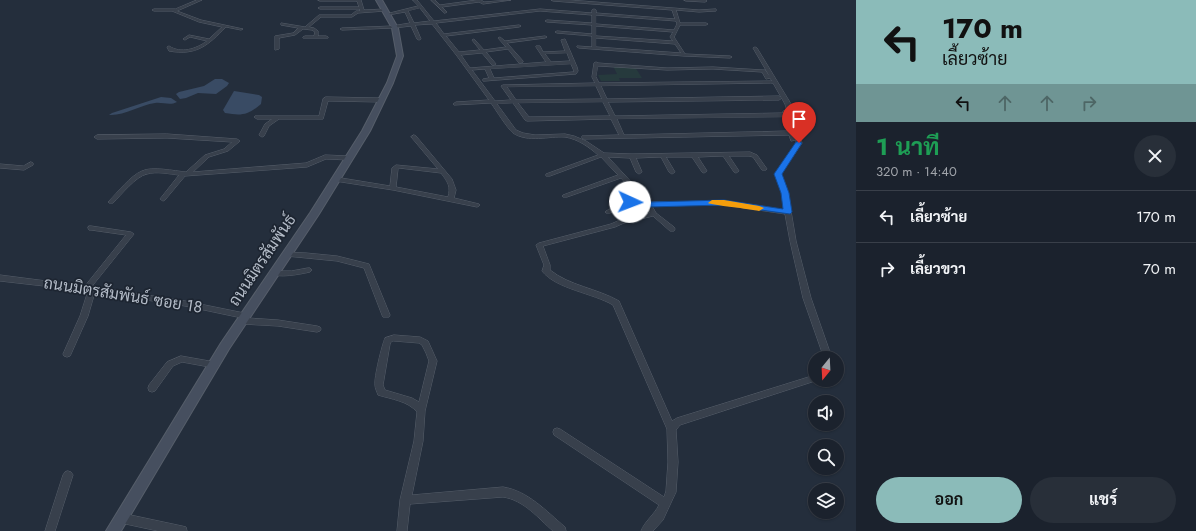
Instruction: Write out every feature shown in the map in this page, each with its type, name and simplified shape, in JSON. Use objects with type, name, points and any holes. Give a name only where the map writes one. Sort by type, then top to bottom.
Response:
[{"type":"street","points":[[154,10],[175,10],[200,0]]},
{"type":"street","points":[[320,16],[317,14],[320,8],[320,0],[359,0],[362,10]]},
{"type":"street","name":"ถนนมิตรสัมพันธ์","points":[[113,531],[244,318],[366,131],[390,83],[400,56],[394,26],[379,0]]},
{"type":"street","points":[[415,0],[435,22],[514,131],[519,134],[532,137],[572,137],[589,146],[604,157],[648,204],[654,214],[672,229]]},
{"type":"street","points":[[433,0],[445,12]]},
{"type":"street","points":[[439,6],[479,0],[483,3],[509,0]]},
{"type":"street","points":[[554,0],[699,11],[716,10],[704,1],[686,0]]},
{"type":"street","points":[[594,2],[594,48]]},
{"type":"street","points":[[320,8],[386,12],[421,7]]},
{"type":"street","points":[[674,9],[678,22],[676,31],[672,37],[684,55]]},
{"type":"street","points":[[175,10],[175,12],[190,18],[241,29]]},
{"type":"street","points":[[277,49],[278,37],[294,34],[320,16],[352,16],[355,12],[362,10]]},
{"type":"street","points":[[406,10],[411,24],[420,39]]},
{"type":"street","points":[[342,29],[435,22],[535,10],[706,24]]},
{"type":"street","points":[[277,28],[287,20]]},
{"type":"street","points":[[547,21],[676,31]]},
{"type":"street","points":[[282,24],[304,27],[316,31],[316,37]]},
{"type":"street","points":[[170,47],[173,51],[193,51],[200,49],[225,26]]},
{"type":"street","points":[[443,35],[519,26]]},
{"type":"street","points":[[557,32],[676,43]]},
{"type":"street","points":[[294,34],[302,37],[302,42]]},
{"type":"street","points":[[185,39],[188,36],[210,40]]},
{"type":"street","points":[[305,37],[326,37]]},
{"type":"street","points":[[500,38],[522,62]]},
{"type":"street","points":[[504,42],[545,38]]},
{"type":"street","points":[[474,40],[494,64]]},
{"type":"street","points":[[485,80],[574,73],[576,71],[573,62],[567,52],[563,40]]},
{"type":"street","points":[[538,47],[549,63]]},
{"type":"street","points":[[579,47],[730,57]]},
{"type":"street","points":[[458,55],[509,48]]},
{"type":"street","points":[[755,48],[788,104],[799,143],[778,174],[785,193],[787,212],[807,298],[826,351]]},
{"type":"street","points":[[542,53],[567,52]]},
{"type":"street","points":[[470,70],[573,62]]},
{"type":"street","points":[[622,136],[604,101],[594,77],[596,64],[667,69],[713,68],[763,71],[783,104],[793,140]]},
{"type":"street","points":[[487,68],[492,79]]},
{"type":"street","points":[[770,82],[503,86],[527,119],[786,115]]},
{"type":"street","points":[[456,104],[779,98]]},
{"type":"street","points":[[257,116],[321,118],[326,99],[381,100]]},
{"type":"street","points":[[262,135],[267,125],[278,117]]},
{"type":"street","points":[[584,137],[790,133]]},
{"type":"street","points":[[97,137],[167,136],[237,141],[226,150],[207,156],[185,174],[163,199]]},
{"type":"street","points":[[414,137],[450,179],[453,188],[451,198]]},
{"type":"street","points":[[548,175],[604,157],[632,156],[750,154],[755,156],[764,169]]},
{"type":"street","points":[[694,155],[704,171]]},
{"type":"street","points":[[725,155],[736,171]]},
{"type":"street","points":[[632,156],[639,172]]},
{"type":"street","points":[[663,156],[672,172]]},
{"type":"street","points":[[111,202],[136,177],[144,172],[155,171],[185,174],[307,165],[325,157],[349,158]]},
{"type":"street","points":[[0,166],[24,168],[31,164]]},
{"type":"street","points":[[393,188],[395,168],[398,166],[444,172]]},
{"type":"street","points":[[565,196],[621,176]]},
{"type":"street","points":[[335,179],[451,198],[477,205]]},
{"type":"street","points":[[608,212],[640,197]]},
{"type":"street","points":[[648,204],[724,203],[787,212]]},
{"type":"street","points":[[648,530],[659,516],[671,492],[673,462],[671,430],[616,303],[609,298],[571,287],[555,280],[546,271],[547,265],[539,245],[654,214]]},
{"type":"street","points":[[67,354],[84,316],[90,288],[131,234],[91,228]]},
{"type":"street","points":[[286,254],[358,262],[367,266],[386,315]]},
{"type":"street","points":[[274,273],[291,273],[308,270]]},
{"type":"street","name":"ถนนมิตรสัมพันธ์ ซอย 18","points":[[0,278],[90,288],[179,301],[244,318],[317,329]]},
{"type":"street","points":[[402,531],[402,513],[418,449],[422,411],[433,361],[425,343],[420,340],[391,339],[386,344],[379,385],[381,392],[410,402],[418,406],[422,411]]},
{"type":"street","points":[[152,388],[170,364],[180,359],[215,365]]},
{"type":"street","points":[[671,430],[677,422],[808,380]]},
{"type":"street","points":[[557,432],[666,504]]},
{"type":"street","points":[[50,531],[68,475]]},
{"type":"street","points":[[405,500],[503,492],[511,493],[524,499],[561,531]]},
{"type":"street","points":[[121,518],[182,531]]},
{"type":"green space","points":[[613,66],[635,67],[642,78],[619,78],[620,81],[601,81],[598,75],[617,74]]},
{"type":"water","points":[[215,79],[222,79],[229,83],[216,94],[198,93],[180,99],[176,94],[204,86]]},
{"type":"water","points":[[234,91],[259,95],[262,97],[261,104],[244,114],[225,113],[223,110]]},
{"type":"water","points":[[161,97],[171,98],[177,102],[172,104],[155,103],[120,114],[109,115],[112,113]]},
{"type":"slow traffic","points":[[712,203],[724,203],[759,208]]},
{"type":"route","points":[[630,202],[640,197],[648,204],[702,202],[724,203],[787,212],[785,193],[778,174],[799,143]]}]
